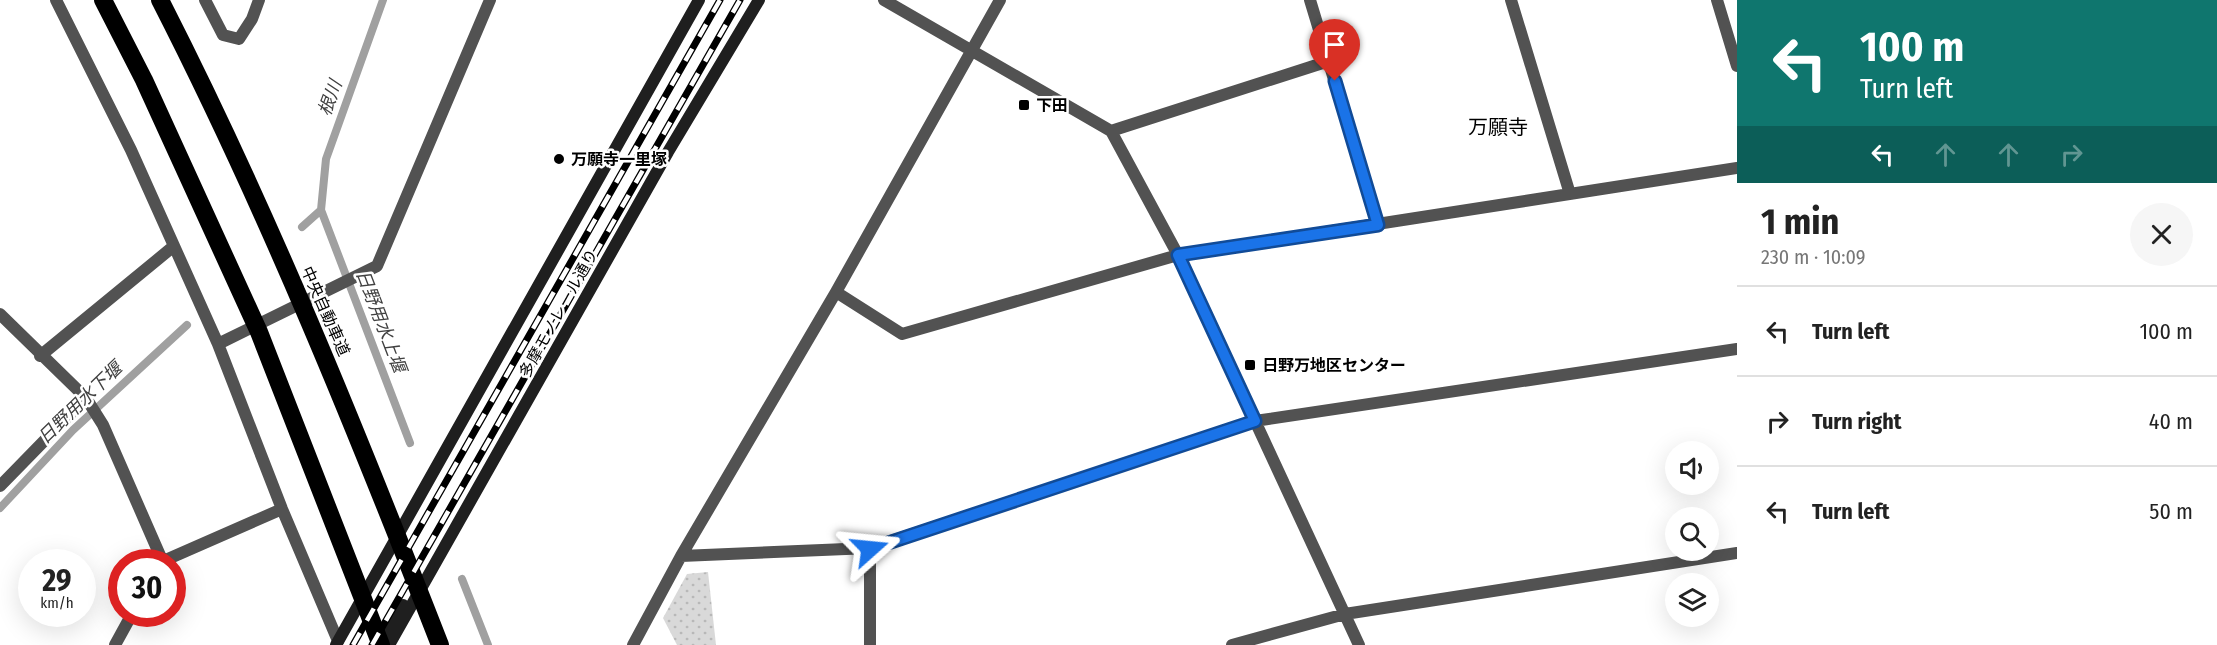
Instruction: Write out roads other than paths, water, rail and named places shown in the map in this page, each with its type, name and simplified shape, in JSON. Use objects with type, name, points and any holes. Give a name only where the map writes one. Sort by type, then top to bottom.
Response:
[{"type":"highway","points":[[103,0],[144,80],[259,332],[380,645]]},
{"type":"highway","name":"中央自動車道","points":[[160,0],[193,65],[312,326],[440,645]]},
{"type":"main road","name":"多摩モノレール通り","points":[[338,644],[699,0]]},
{"type":"main road","name":"多摩モノレール通り","points":[[389,645],[668,152],[759,0]]},
{"type":"main road","points":[[380,645],[400,609],[434,567]]},
{"type":"street","points":[[56,0],[131,150],[218,344],[282,509],[338,644]]},
{"type":"street","points":[[205,0],[223,34],[239,39],[252,18],[259,0]]},
{"type":"street","points":[[218,344],[377,266],[490,0]]},
{"type":"street","points":[[884,0],[1111,131],[1178,255],[1359,645]]},
{"type":"street","points":[[633,645],[681,556],[836,292],[1000,0]]},
{"type":"street","points":[[1310,0],[1378,225]]},
{"type":"street","points":[[1511,0],[1570,194]]},
{"type":"street","points":[[1717,0],[1737,66]]},
{"type":"street","points":[[1111,131],[1329,61]]},
{"type":"street","points":[[836,292],[902,334],[1178,255],[1737,168]]},
{"type":"street","points":[[40,356],[174,246]]},
{"type":"street","points":[[0,314],[86,399],[103,425],[157,549]]},
{"type":"street","points":[[681,556],[870,549],[1255,421],[1737,349]]},
{"type":"street","points":[[0,486],[86,399]]},
{"type":"street","points":[[186,551],[282,509]]},
{"type":"street","points":[[870,549],[870,645]]},
{"type":"street","points":[[1232,645],[1345,614],[1737,553]]},
{"type":"street","points":[[114,645],[124,627]]},
{"type":"waterway","name":"日野用水上堰","points":[[383,0],[326,159],[321,210],[410,443]]},
{"type":"waterway","name":"日野用水下堰","points":[[302,227],[321,210]]},
{"type":"waterway","name":"日野用水下堰","points":[[0,508],[73,430],[187,325]]},
{"type":"waterway","name":"日野用水上堰","points":[[462,579],[488,645]]},
{"type":"railway","points":[[353,645],[720,0]]},
{"type":"railway","points":[[372,645],[740,0]]},
{"type":"place","name":"下田","points":[[1024,105]]},
{"type":"place","name":"万願寺一里塚","points":[[559,159]]},
{"type":"place","name":"日野万地区センター","points":[[1250,365]]},
{"type":"district","name":"万願寺","points":[[1498,127]]},
{"type":"water label","name":"根川","points":[[330,98]]}]
